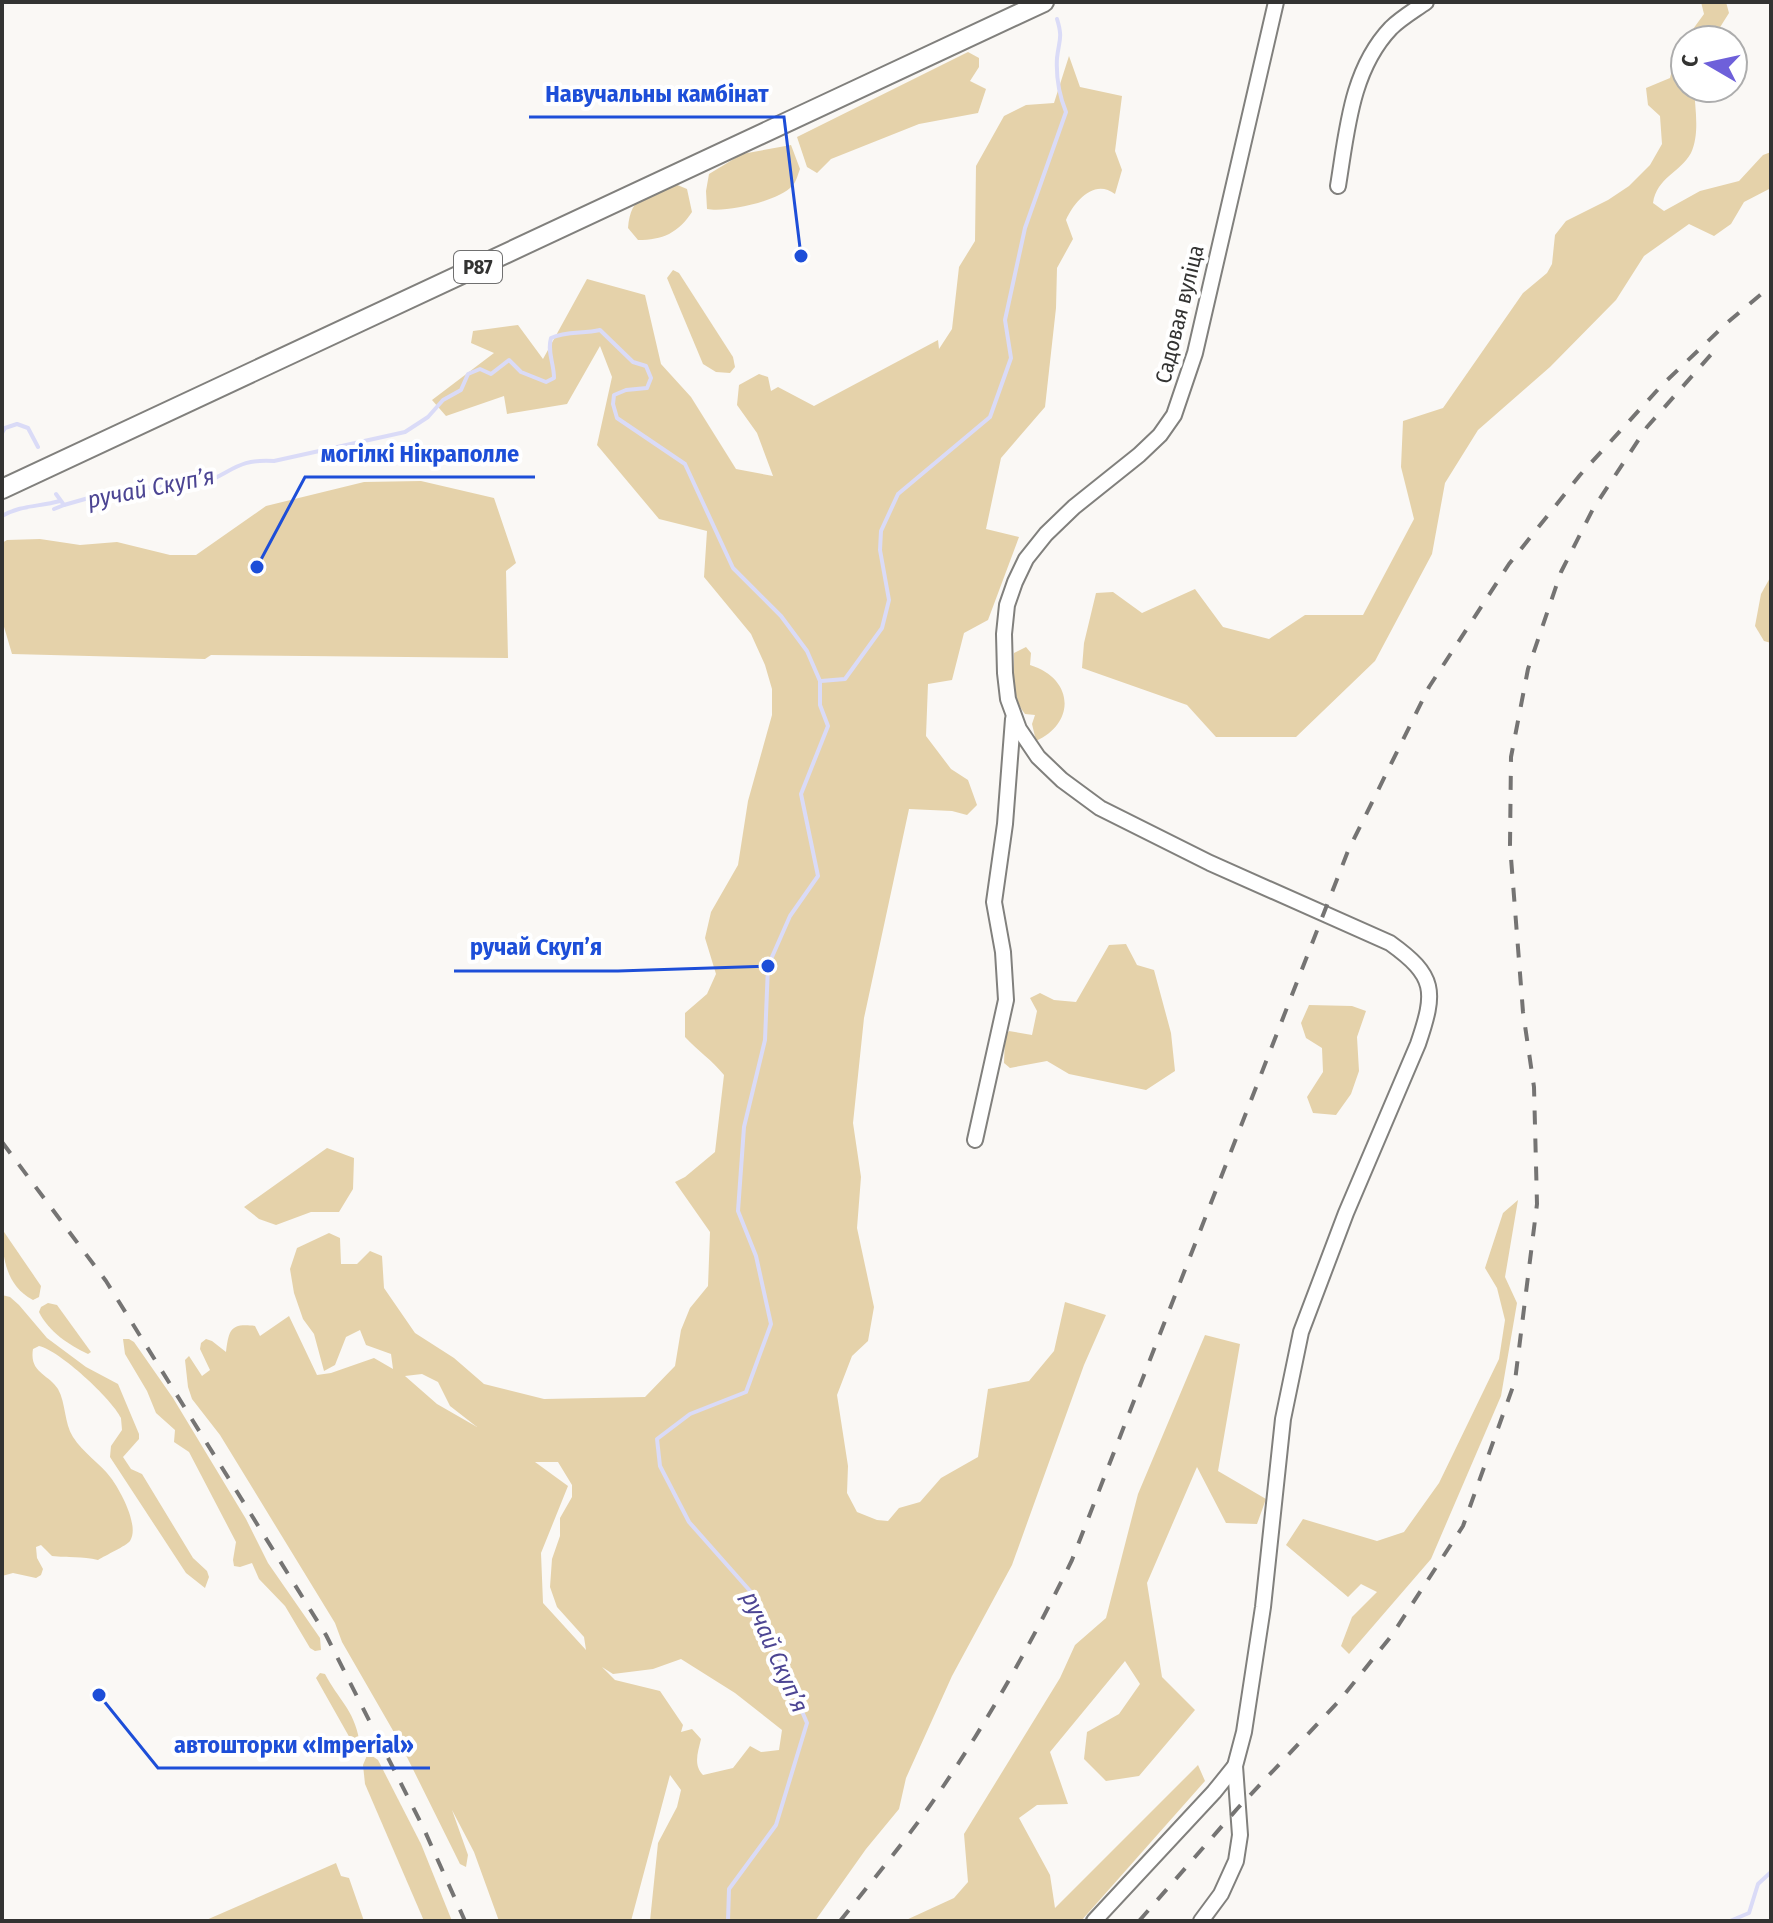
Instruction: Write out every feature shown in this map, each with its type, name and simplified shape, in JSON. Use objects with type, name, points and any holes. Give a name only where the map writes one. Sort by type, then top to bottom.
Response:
[{"type":"main road","name":"Р87","points":[[2,489],[1044,2]]},
{"type":"street","name":"Садовая вуліца","points":[[975,1140],[1006,1000],[1003,952],[994,902],[1005,824],[1013,718],[1005,673],[1007,605],[1020,571],[1046,534],[1074,507],[1139,455],[1160,435],[1174,415],[1195,353],[1276,2]]},
{"type":"street","points":[[1338,186],[1351,104],[1363,73],[1376,47],[1392,26],[1426,2]]},
{"type":"street","name":"Садовая вуліца","points":[[1013,718],[1038,757],[1062,780],[1100,808],[1210,863],[1390,943],[1415,961],[1427,977],[1426,1019],[1301,1332],[1283,1419],[1263,1607],[1244,1732],[1235,1766]]},
{"type":"street","points":[[1094,1921],[1235,1766]]},
{"type":"street","points":[[1201,1921],[1221,1894],[1236,1861],[1240,1835],[1235,1766]]},
{"type":"shaded area","points":[[1701,2],[1726,2],[1729,13],[1722,24],[1697,24],[1704,14]]},
{"type":"shaded area","points":[[968,52],[979,58],[979,67],[970,81],[986,89],[978,113],[919,124],[831,159],[817,173],[807,167],[797,137]]},
{"type":"shaded area","points":[[1069,56],[1080,87],[1122,96],[1115,151],[1122,170],[1115,194],[1107,190],[1092,190],[1079,200],[1066,220],[1073,239],[1057,268],[1056,308],[1045,407],[1001,458],[986,529],[1019,537],[988,620],[964,633],[952,680],[928,684],[926,736],[951,769],[968,780],[977,805],[967,815],[952,811],[909,809],[864,1018],[853,1123],[861,1177],[857,1228],[874,1307],[868,1341],[852,1356],[837,1395],[848,1466],[847,1493],[857,1512],[888,1521],[899,1508],[920,1502],[941,1478],[978,1457],[988,1389],[1029,1381],[1054,1351],[1065,1302],[1106,1315],[1084,1365],[1012,1565],[952,1676],[906,1778],[899,1809],[815,1921],[650,1921],[658,1843],[677,1807],[681,1790],[670,1775],[631,1921],[499,1921],[474,1852],[452,1810],[468,1855],[466,1867],[460,1864],[399,1741],[342,1642],[335,1623],[220,1435],[192,1399],[185,1360],[189,1356],[202,1376],[210,1370],[200,1349],[206,1339],[226,1352],[230,1333],[236,1327],[255,1326],[260,1336],[289,1316],[317,1375],[374,1358],[393,1369],[391,1354],[366,1345],[360,1330],[346,1337],[335,1365],[324,1371],[314,1334],[303,1319],[294,1293],[290,1269],[297,1248],[329,1233],[340,1238],[341,1264],[357,1264],[370,1251],[382,1256],[384,1288],[415,1333],[454,1358],[484,1384],[544,1399],[645,1397],[675,1366],[681,1330],[690,1308],[708,1286],[710,1232],[675,1182],[715,1152],[724,1075],[685,1037],[685,1013],[707,994],[716,974],[705,938],[711,912],[738,865],[748,801],[772,715],[772,689],[751,634],[704,577],[707,531],[659,519],[597,445],[612,377],[600,346],[567,404],[507,414],[504,396],[446,416],[432,400],[494,353],[471,343],[473,331],[518,325],[543,359],[587,279],[645,295],[661,364],[691,397],[736,469],[773,476],[757,433],[737,405],[739,385],[759,374],[768,377],[771,391],[778,387],[814,406],[938,340],[939,349],[952,329],[959,267],[975,241],[976,166],[1004,116],[1026,105],[1054,103]],"holes":[[[422,1374],[438,1382],[450,1406],[477,1427],[437,1404],[405,1376]],[[535,1462],[558,1462],[572,1485],[572,1497],[560,1518],[560,1536],[552,1559],[550,1587],[557,1607],[584,1637],[586,1650],[543,1603],[541,1553],[568,1486]],[[681,1659],[735,1693],[782,1730],[779,1750],[761,1752],[750,1746],[733,1768],[703,1775],[697,1763],[701,1739],[692,1729],[681,1732],[683,1725],[660,1691],[615,1680],[602,1667],[613,1674],[653,1669]]]},
{"type":"shaded area","points":[[1669,78],[1669,104],[1695,104],[1695,138],[1691,153],[1659,187],[1653,203],[1664,211],[1700,191],[1739,181],[1763,155],[1771,152],[1771,188],[1744,202],[1731,224],[1714,236],[1689,224],[1644,256],[1616,300],[1550,367],[1478,430],[1445,483],[1432,554],[1375,661],[1296,737],[1216,737],[1187,705],[1082,668],[1084,643],[1096,593],[1113,592],[1142,613],[1195,589],[1223,627],[1269,639],[1305,615],[1363,615],[1414,519],[1401,467],[1403,421],[1443,408],[1523,293],[1547,273],[1552,264],[1555,235],[1566,221],[1629,186],[1650,165],[1662,144],[1660,116],[1648,105],[1646,88]]},
{"type":"shaded area","points":[[791,145],[800,169],[795,183],[785,191],[752,205],[707,209],[709,174],[742,154]]},
{"type":"shaded area","points":[[675,184],[687,189],[692,212],[669,234],[638,240],[628,228],[633,208],[649,194]]},
{"type":"shaded area","points":[[673,270],[679,273],[733,357],[735,367],[730,373],[716,372],[703,364],[667,278]]},
{"type":"shaded area","points":[[421,481],[494,498],[516,563],[506,571],[508,658],[211,655],[205,659],[12,654],[2,620],[2,543],[7,540],[40,539],[80,545],[117,542],[170,555],[196,555],[266,506],[364,482]]},
{"type":"shaded area","points":[[1771,576],[1771,643],[1764,641],[1755,626],[1761,594]]},
{"type":"shaded area","points":[[1026,647],[1031,653],[1030,665],[1055,680],[1062,690],[1064,701],[1058,723],[1036,741],[1032,724],[1035,715],[1025,714],[1017,700],[1014,685],[1014,653]]},
{"type":"shaded area","points":[[1126,944],[1137,965],[1154,970],[1171,1033],[1175,1071],[1146,1090],[1069,1074],[1047,1061],[1010,1068],[1004,1063],[1005,1037],[1009,1031],[1032,1035],[1037,1011],[1030,998],[1040,993],[1054,1000],[1076,1002],[1109,945]]},
{"type":"shaded area","points":[[1309,1005],[1352,1006],[1366,1011],[1357,1037],[1359,1071],[1351,1094],[1336,1115],[1313,1113],[1307,1097],[1323,1072],[1322,1048],[1306,1038],[1301,1023]]},
{"type":"shaded area","points":[[327,1148],[354,1158],[353,1189],[339,1212],[311,1212],[276,1225],[259,1219],[244,1207]]},
{"type":"shaded area","points":[[1518,1200],[1505,1277],[1517,1303],[1501,1396],[1431,1559],[1349,1654],[1341,1646],[1352,1617],[1377,1592],[1361,1584],[1348,1597],[1286,1545],[1303,1519],[1377,1541],[1404,1532],[1439,1483],[1499,1359],[1505,1320],[1497,1288],[1485,1268],[1503,1213]]},
{"type":"shaded area","points":[[2,1229],[41,1286],[39,1297],[33,1300],[17,1287],[7,1270]]},
{"type":"shaded area","points":[[2,1295],[19,1305],[47,1338],[86,1367],[118,1384],[139,1434],[139,1439],[123,1457],[131,1469],[142,1474],[193,1558],[207,1571],[209,1577],[205,1588],[186,1573],[110,1457],[111,1446],[122,1430],[121,1418],[116,1410],[59,1356],[39,1346],[33,1349],[34,1363],[58,1389],[73,1437],[107,1473],[119,1491],[128,1508],[132,1534],[128,1543],[98,1560],[52,1556],[41,1545],[36,1547],[43,1569],[41,1575],[36,1578],[13,1573],[2,1576]]},
{"type":"shaded area","points":[[48,1303],[57,1305],[91,1352],[88,1354],[74,1346],[48,1326],[39,1312]]},
{"type":"shaded area","points":[[1205,1335],[1240,1344],[1218,1471],[1266,1499],[1257,1524],[1226,1523],[1197,1467],[1147,1583],[1162,1677],[1195,1710],[1139,1776],[1106,1781],[1084,1759],[1087,1732],[1119,1714],[1140,1684],[1125,1661],[1050,1752],[1068,1804],[1037,1805],[1019,1818],[1050,1875],[1055,1908],[1198,1765],[1205,1781],[1081,1921],[904,1921],[954,1898],[968,1882],[964,1834],[1060,1678],[1075,1645],[1106,1618],[1138,1494]]},
{"type":"shaded area","points":[[123,1339],[129,1339],[173,1398],[246,1519],[268,1563],[320,1638],[321,1650],[310,1648],[285,1606],[259,1579],[252,1563],[234,1566],[236,1542],[189,1452],[174,1442],[175,1430],[156,1413],[125,1354]]},
{"type":"shaded area","points":[[320,1673],[325,1674],[349,1712],[357,1729],[359,1739],[356,1743],[351,1740],[316,1678]]},
{"type":"shaded area","points":[[368,1753],[378,1760],[421,1844],[452,1921],[424,1921],[365,1784],[363,1765]]},
{"type":"shaded area","points":[[336,1863],[341,1876],[349,1878],[364,1921],[204,1921]]},
{"type":"waterway","points":[[821,681],[845,679],[882,628],[889,600],[880,550],[881,531],[898,494],[990,417],[1011,358],[1005,320],[1025,228],[1066,112],[1058,79],[1060,35],[1057,19]]},
{"type":"waterway","name":"ручай Скупʼя","points":[[56,494],[64,505],[120,489],[161,487],[197,475],[211,480],[247,463],[274,461],[405,432],[428,417],[443,400],[461,390],[468,374],[480,369],[491,374],[509,360],[521,372],[546,382],[554,378],[551,338],[600,330],[633,362],[646,366],[651,378],[647,388],[626,390],[614,395],[617,418],[685,464],[733,568],[781,616],[807,651],[820,681],[820,705],[828,726],[801,794],[818,876],[790,916],[768,966],[765,1040],[744,1127],[738,1211],[756,1256],[771,1324],[746,1392],[690,1414],[657,1439],[660,1466],[689,1522],[751,1592],[807,1723],[776,1825],[729,1889],[728,1921]]},
{"type":"waterway","name":"ручай Скупʼя","points":[[2,433],[5,428],[17,424],[28,428],[38,447]]},
{"type":"waterway","points":[[2,516],[23,508],[60,501]]},
{"type":"waterway","points":[[54,509],[64,505]]},
{"type":"waterway","name":"ручай Скупʼя","points":[[1730,1921],[1749,1913],[1758,1884],[1771,1872]]},
{"type":"railway","points":[[840,1921],[914,1828],[985,1722],[1072,1560],[1348,851],[1429,687],[1509,564],[1580,475],[1662,385],[1771,286]]},
{"type":"railway","points":[[1139,1921],[1237,1809],[1340,1700],[1392,1635],[1463,1526],[1515,1381],[1537,1204],[1534,1087],[1523,1012],[1510,845],[1511,757],[1528,669],[1561,572],[1593,509],[1647,427],[1715,350]]},
{"type":"railway","points":[[2,1142],[106,1281],[326,1635],[423,1827],[465,1921]]},
{"type":"place","name":"Навучальны камбінат","points":[[801,256]]},
{"type":"place","name":"могілкі Нікраполле","points":[[257,567]]},
{"type":"place","name":"ручай Скупʼя","points":[[768,966]]},
{"type":"place","name":"автошторки «Imperial»","points":[[99,1695]]}]
